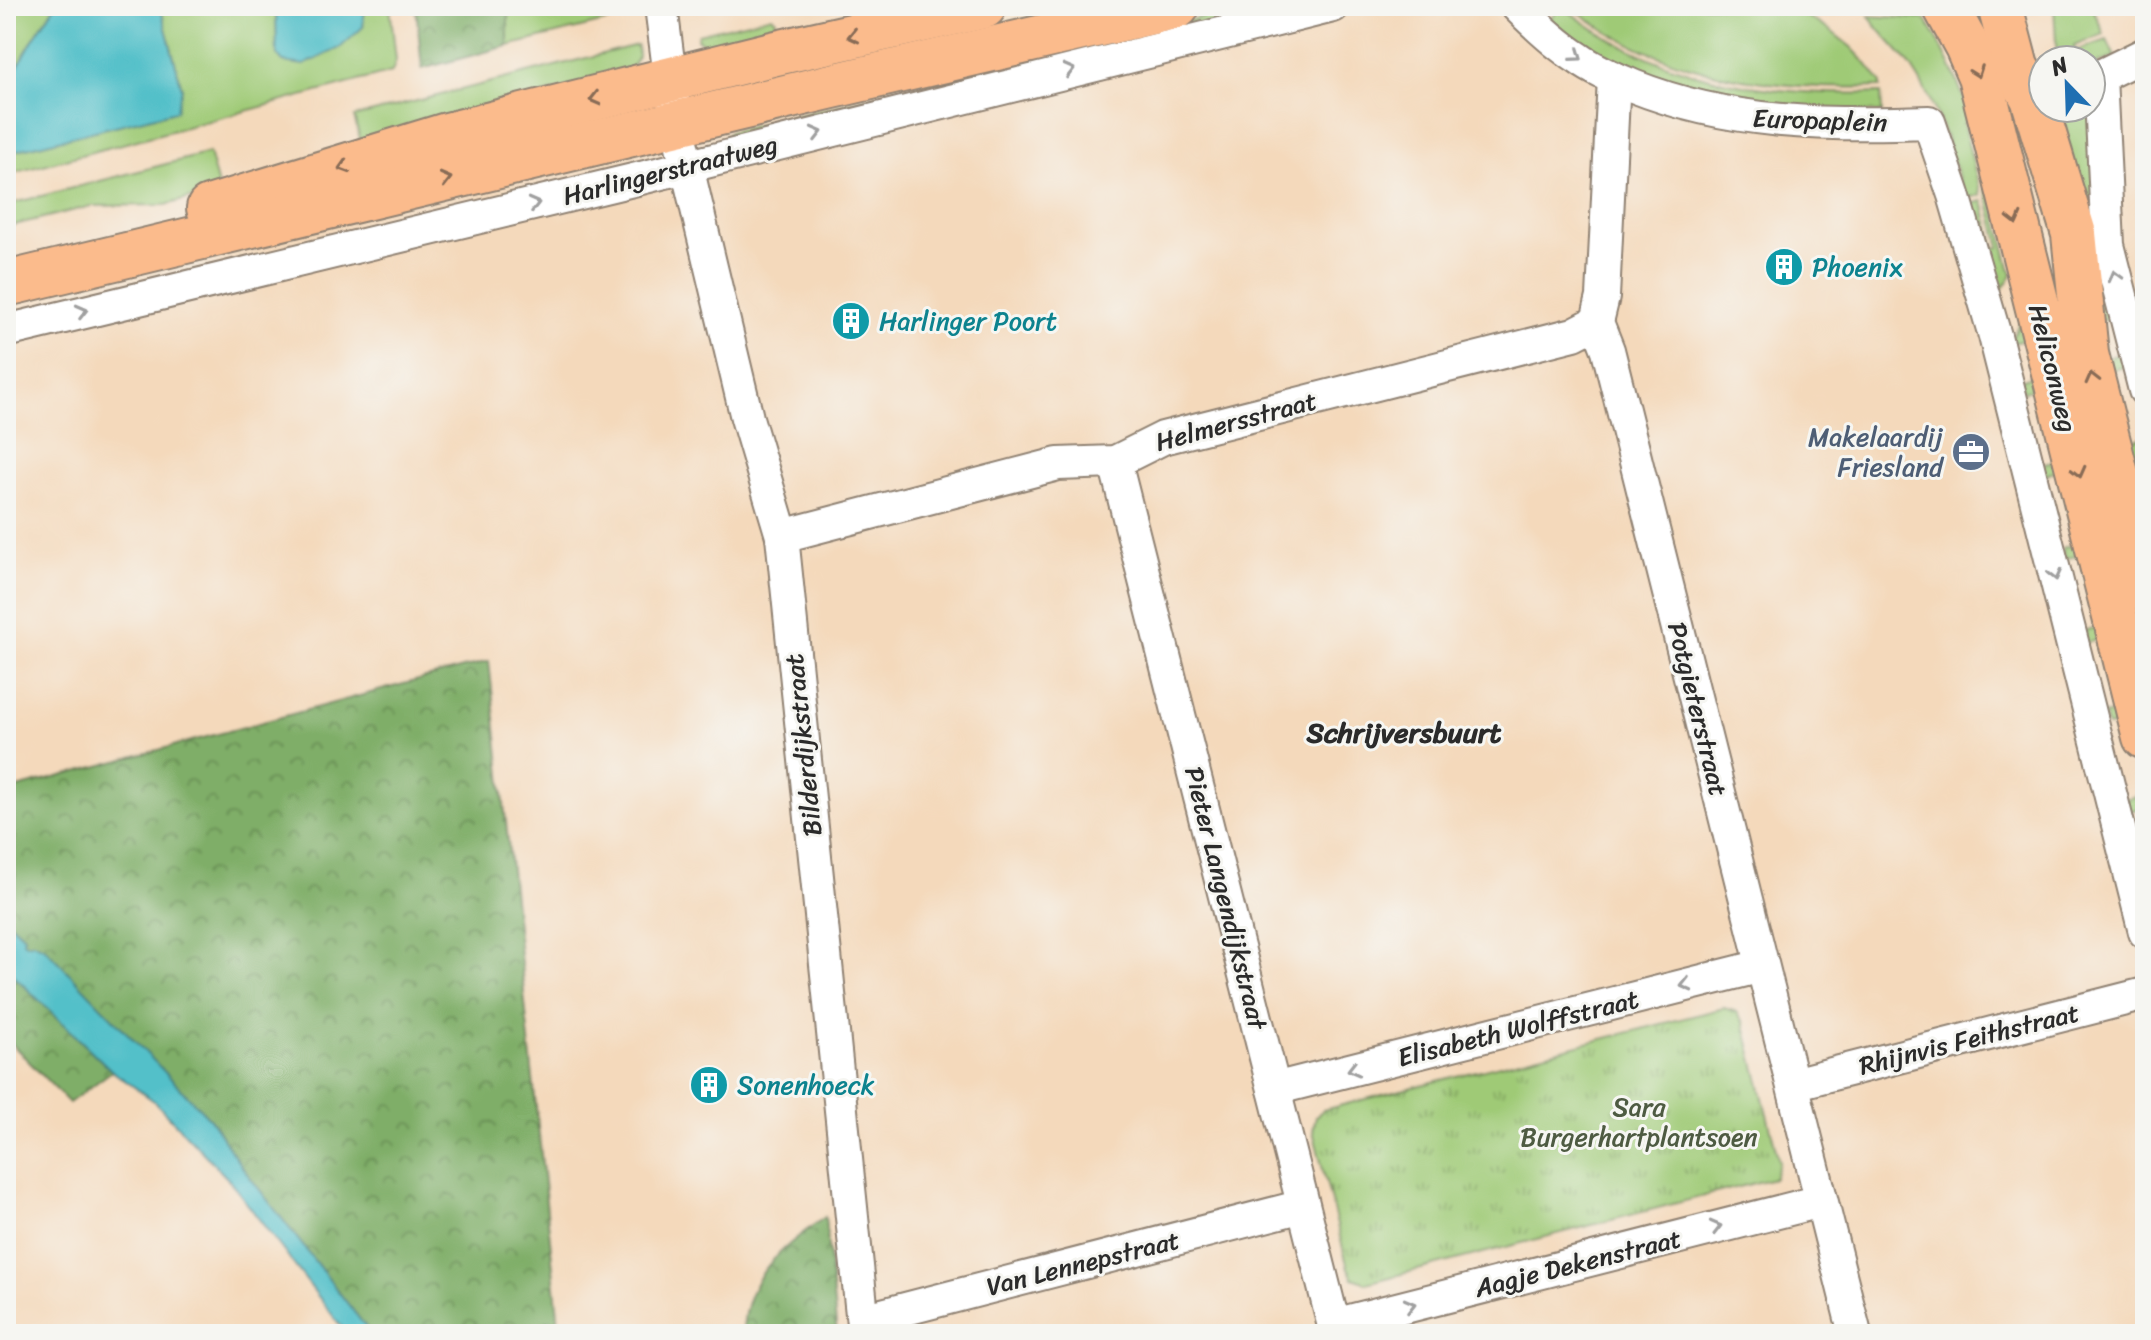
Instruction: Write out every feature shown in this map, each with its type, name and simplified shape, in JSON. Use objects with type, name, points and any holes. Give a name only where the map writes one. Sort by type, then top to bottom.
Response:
[{"type":"main road","points":[[6,263],[153,226],[447,135],[772,54],[984,6]]},
{"type":"main road","name":"Harlingerstraatweg","points":[[6,284],[1177,6]]},
{"type":"main road","name":"Heliconweg","points":[[1945,6],[1980,76],[2145,737]]},
{"type":"main road","name":"Heliconweg","points":[[2000,6],[2016,67],[2027,87]]},
{"type":"main road","name":"Heliconweg","points":[[2024,6],[2032,44]]},
{"type":"main road","name":"Heliconweg","points":[[2041,124],[2074,234],[2086,354],[2145,589]]},
{"type":"street","name":"Bilderdijkstraat","points":[[661,6],[677,123],[747,418],[782,536],[864,1327]]},
{"type":"street","name":"Harlingerstraatweg","points":[[6,331],[1333,6]]},
{"type":"street","name":"Europaplein","points":[[1517,6],[1578,59],[1614,78],[1696,107],[1745,118],[1846,125],[1929,122],[1995,336]]},
{"type":"street","points":[[2145,54],[2100,76],[2108,245],[2145,390]]},
{"type":"street","name":"Potgieterstraat","points":[[1614,78],[1603,297],[1597,322],[1608,350],[1855,1334]]},
{"type":"street","points":[[1995,336],[2029,275]]},
{"type":"street","name":"Helmersstraat","points":[[782,536],[1058,464],[1115,462],[1163,438],[1574,334],[1597,322]]},
{"type":"street","name":"Heliconweg","points":[[1995,336],[2145,932]]},
{"type":"street","name":"Pieter Langendijkstraat","points":[[1115,462],[1335,1329]]},
{"type":"street","name":"Elisabeth Wolffstraat","points":[[1274,1089],[1762,966]]},
{"type":"street","name":"Rhijnvis Feithstraat","points":[[1793,1084],[2145,994]]},
{"type":"street","name":"Aagje Dekenstraat","points":[[1335,1329],[1821,1201]]},
{"type":"street","name":"Van Lennepstraat","points":[[864,1327],[1303,1206]]},
{"type":"green space","points":[[6,6],[55,6],[6,87]]},
{"type":"green space","points":[[160,6],[276,6],[277,55],[363,27],[365,6],[390,6],[396,60],[392,72],[6,175],[6,153],[175,111],[182,88]]},
{"type":"green space","points":[[416,6],[508,6],[508,46],[422,69]]},
{"type":"green space","points":[[508,6],[623,6],[625,17],[508,46]]},
{"type":"green space","points":[[1248,6],[1287,6],[722,141],[729,132]]},
{"type":"green space","points":[[1562,6],[1597,31],[1673,67],[1754,87],[1796,92],[1881,93],[1882,112],[1831,113],[1705,97],[1603,59],[1549,20]]},
{"type":"green space","points":[[1571,6],[1790,6],[1851,47],[1881,82],[1881,87],[1799,86],[1718,74],[1641,49],[1605,30]]},
{"type":"green space","points":[[2054,6],[2092,6],[2104,34],[2079,44],[2056,44]]},
{"type":"green space","points":[[772,16],[776,20],[762,41],[709,48],[697,39],[698,34]]},
{"type":"green space","points":[[1869,16],[1925,19],[1956,78],[1978,142],[2012,275],[1998,295],[1967,205],[1983,201],[1994,248],[2000,247],[1969,121],[1963,123],[1981,195],[1965,199],[1930,99],[1907,61]]},
{"type":"green space","points":[[2107,40],[2115,57],[2107,60],[2107,44],[2095,44]]},
{"type":"green space","points":[[637,45],[638,56],[631,68],[363,149],[354,117]]},
{"type":"green space","points":[[2064,124],[2091,124],[2098,252],[2114,317],[2097,322],[2106,358],[2123,353],[2127,366],[2109,371],[2126,441],[2142,438],[2145,450],[2130,455],[2145,515],[2145,531],[2098,351],[2086,218]]},
{"type":"green space","points":[[209,153],[219,190],[166,205],[92,206],[6,227],[6,205]]},
{"type":"green space","points":[[2024,315],[2145,795],[2145,812],[2144,808],[2128,811],[2125,799],[2141,795],[2123,724],[2107,727],[2104,715],[2119,711],[2101,639],[2086,643],[2083,631],[2098,627],[2080,555],[2065,559],[2062,548],[2077,543],[2059,471],[2044,475],[2041,464],[2056,460],[2038,388],[2023,392],[2020,380],[2035,375],[2025,340],[2008,344]]},
{"type":"green space","points":[[489,661],[560,1334],[371,1334],[242,1167],[210,1119],[22,941],[24,936],[6,919],[6,791]]},
{"type":"green space","points":[[6,961],[11,965],[10,972],[112,1071],[69,1103],[6,1038]]},
{"type":"green space","name":"Sara Burgerhartplantsoen","points":[[1724,1008],[1737,1012],[1744,1022],[1779,1162],[1774,1178],[1367,1283],[1353,1278],[1313,1131],[1316,1116],[1323,1110]]},
{"type":"green space","points":[[825,1217],[837,1334],[743,1334],[750,1296],[768,1265]]},
{"type":"water","points":[[55,6],[160,6],[182,88],[176,111],[6,153],[6,87]]},
{"type":"water","points":[[276,6],[365,6],[363,27],[340,48],[304,65],[283,62],[277,55]]},
{"type":"water","points":[[6,919],[24,936],[23,941],[27,944],[33,942],[44,947],[210,1119],[242,1167],[371,1334],[347,1334],[229,1180],[154,1101],[112,1071],[10,972],[11,965],[6,961]]},
{"type":"place","name":"Phoenix","points":[[1784,267]]},
{"type":"place","name":"Harlinger Poort","points":[[851,321]]},
{"type":"place","name":"Makelaardij Friesland","points":[[1971,452]]},
{"type":"place","name":"Sonenhoeck","points":[[709,1085]]},
{"type":"district","name":"Schrijversbuurt","points":[[1404,732]]}]
